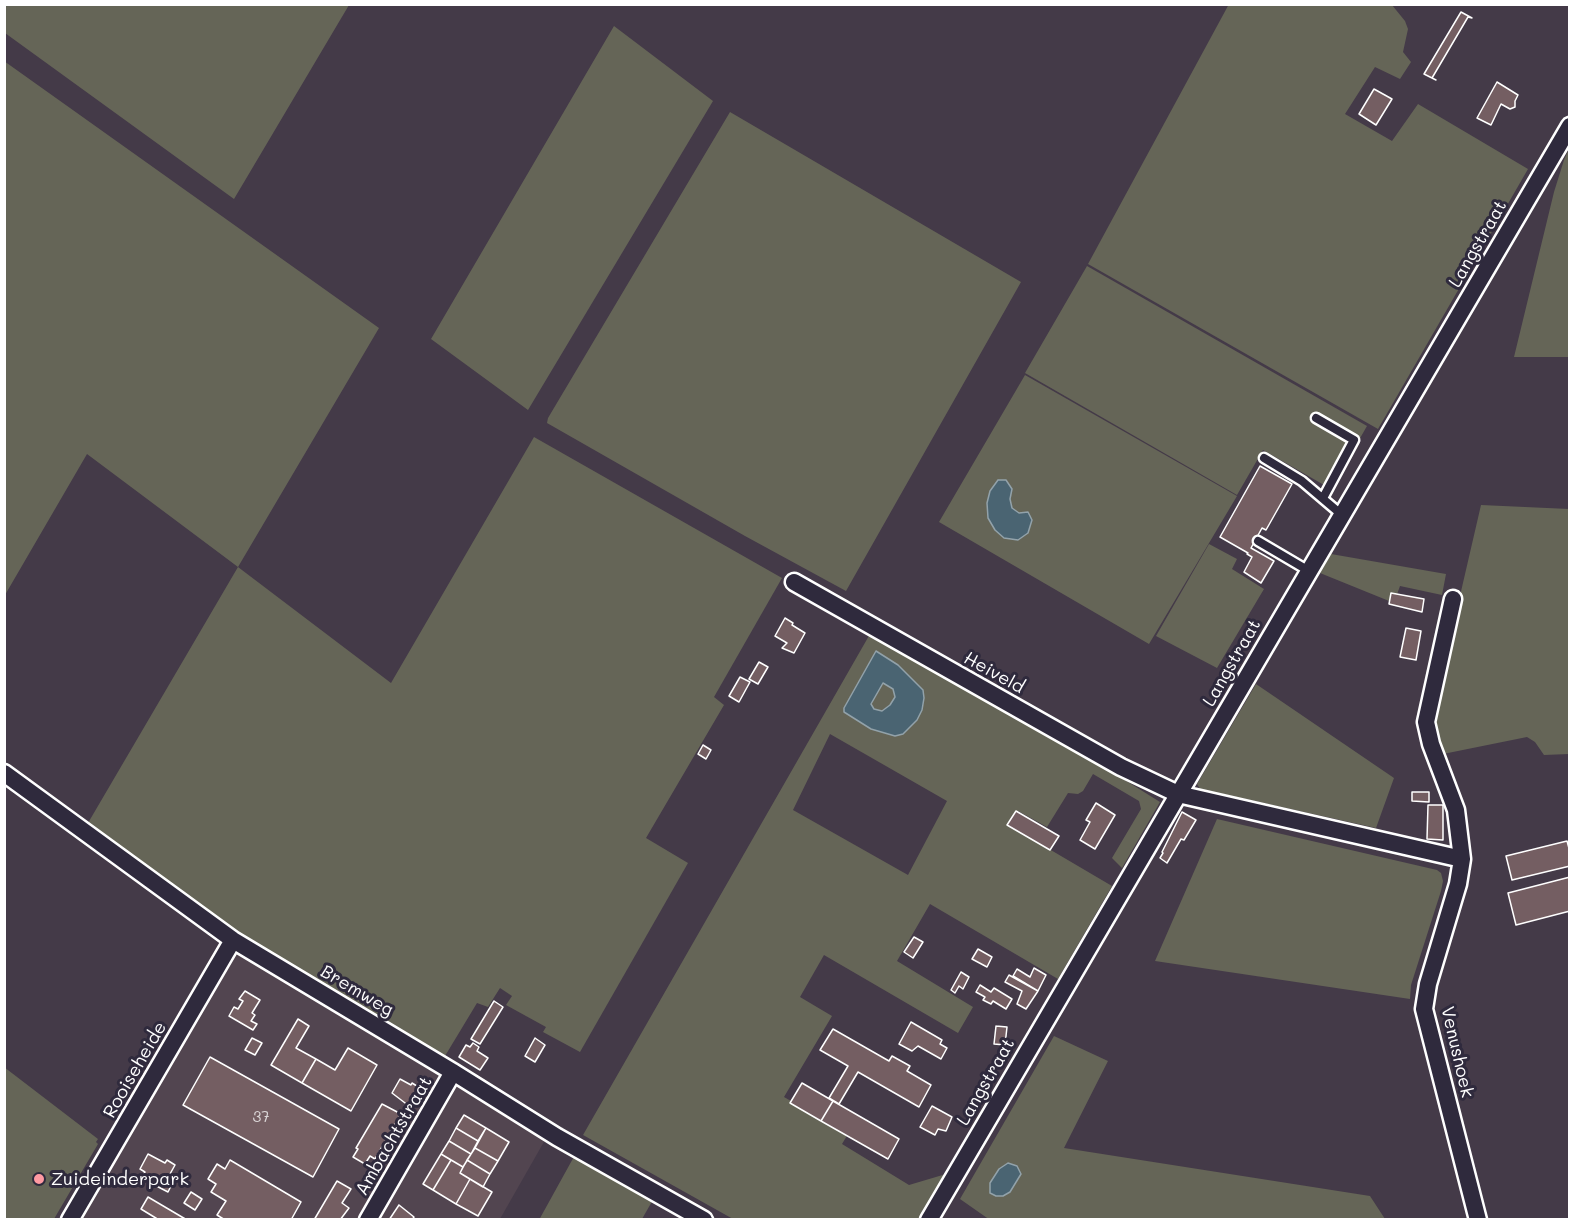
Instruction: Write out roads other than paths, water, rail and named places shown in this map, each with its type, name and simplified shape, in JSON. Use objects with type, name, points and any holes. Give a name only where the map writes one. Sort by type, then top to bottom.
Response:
[{"type":"street","name":"Langstraat","points":[[928,1220],[1569,126]]},
{"type":"street","name":"Heiveld","points":[[794,582],[1121,767],[1178,794]]},
{"type":"street","name":"Venushoek","points":[[1453,599],[1426,722],[1431,744],[1456,810],[1462,859],[1458,884],[1428,984],[1424,1009],[1478,1220]]},
{"type":"street","name":"Bremweg","points":[[4,773],[234,940],[557,1137],[704,1220]]},
{"type":"street","points":[[1178,794],[1462,859]]},
{"type":"street","name":"Rooiseheide","points":[[69,1220],[234,940]]},
{"type":"street","name":"Ambachtstraat","points":[[368,1220],[453,1072]]},
{"type":"lane","points":[[1316,418],[1354,440],[1323,498]]},
{"type":"lane","points":[[1264,458],[1302,481],[1342,515]]},
{"type":"lane","points":[[1258,541],[1309,571]]},
{"type":"water","points":[[998,480],[1006,480],[1012,489],[1010,499],[1012,508],[1019,513],[1028,512],[1032,520],[1028,533],[1018,540],[1004,538],[995,530],[988,518],[987,503],[990,491]]},
{"type":"water","points":[[876,651],[898,665],[923,690],[922,710],[917,720],[903,734],[895,736],[871,729],[844,712],[844,708]],"holes":[[[883,683],[893,689],[895,697],[890,705],[882,711],[874,709],[871,704]]]},
{"type":"water","points":[[1008,1163],[1017,1166],[1021,1174],[1010,1192],[1003,1196],[996,1196],[990,1193],[990,1183],[999,1169]]},
{"type":"place","name":"Zuideinderpark","points":[[39,1179]]}]
